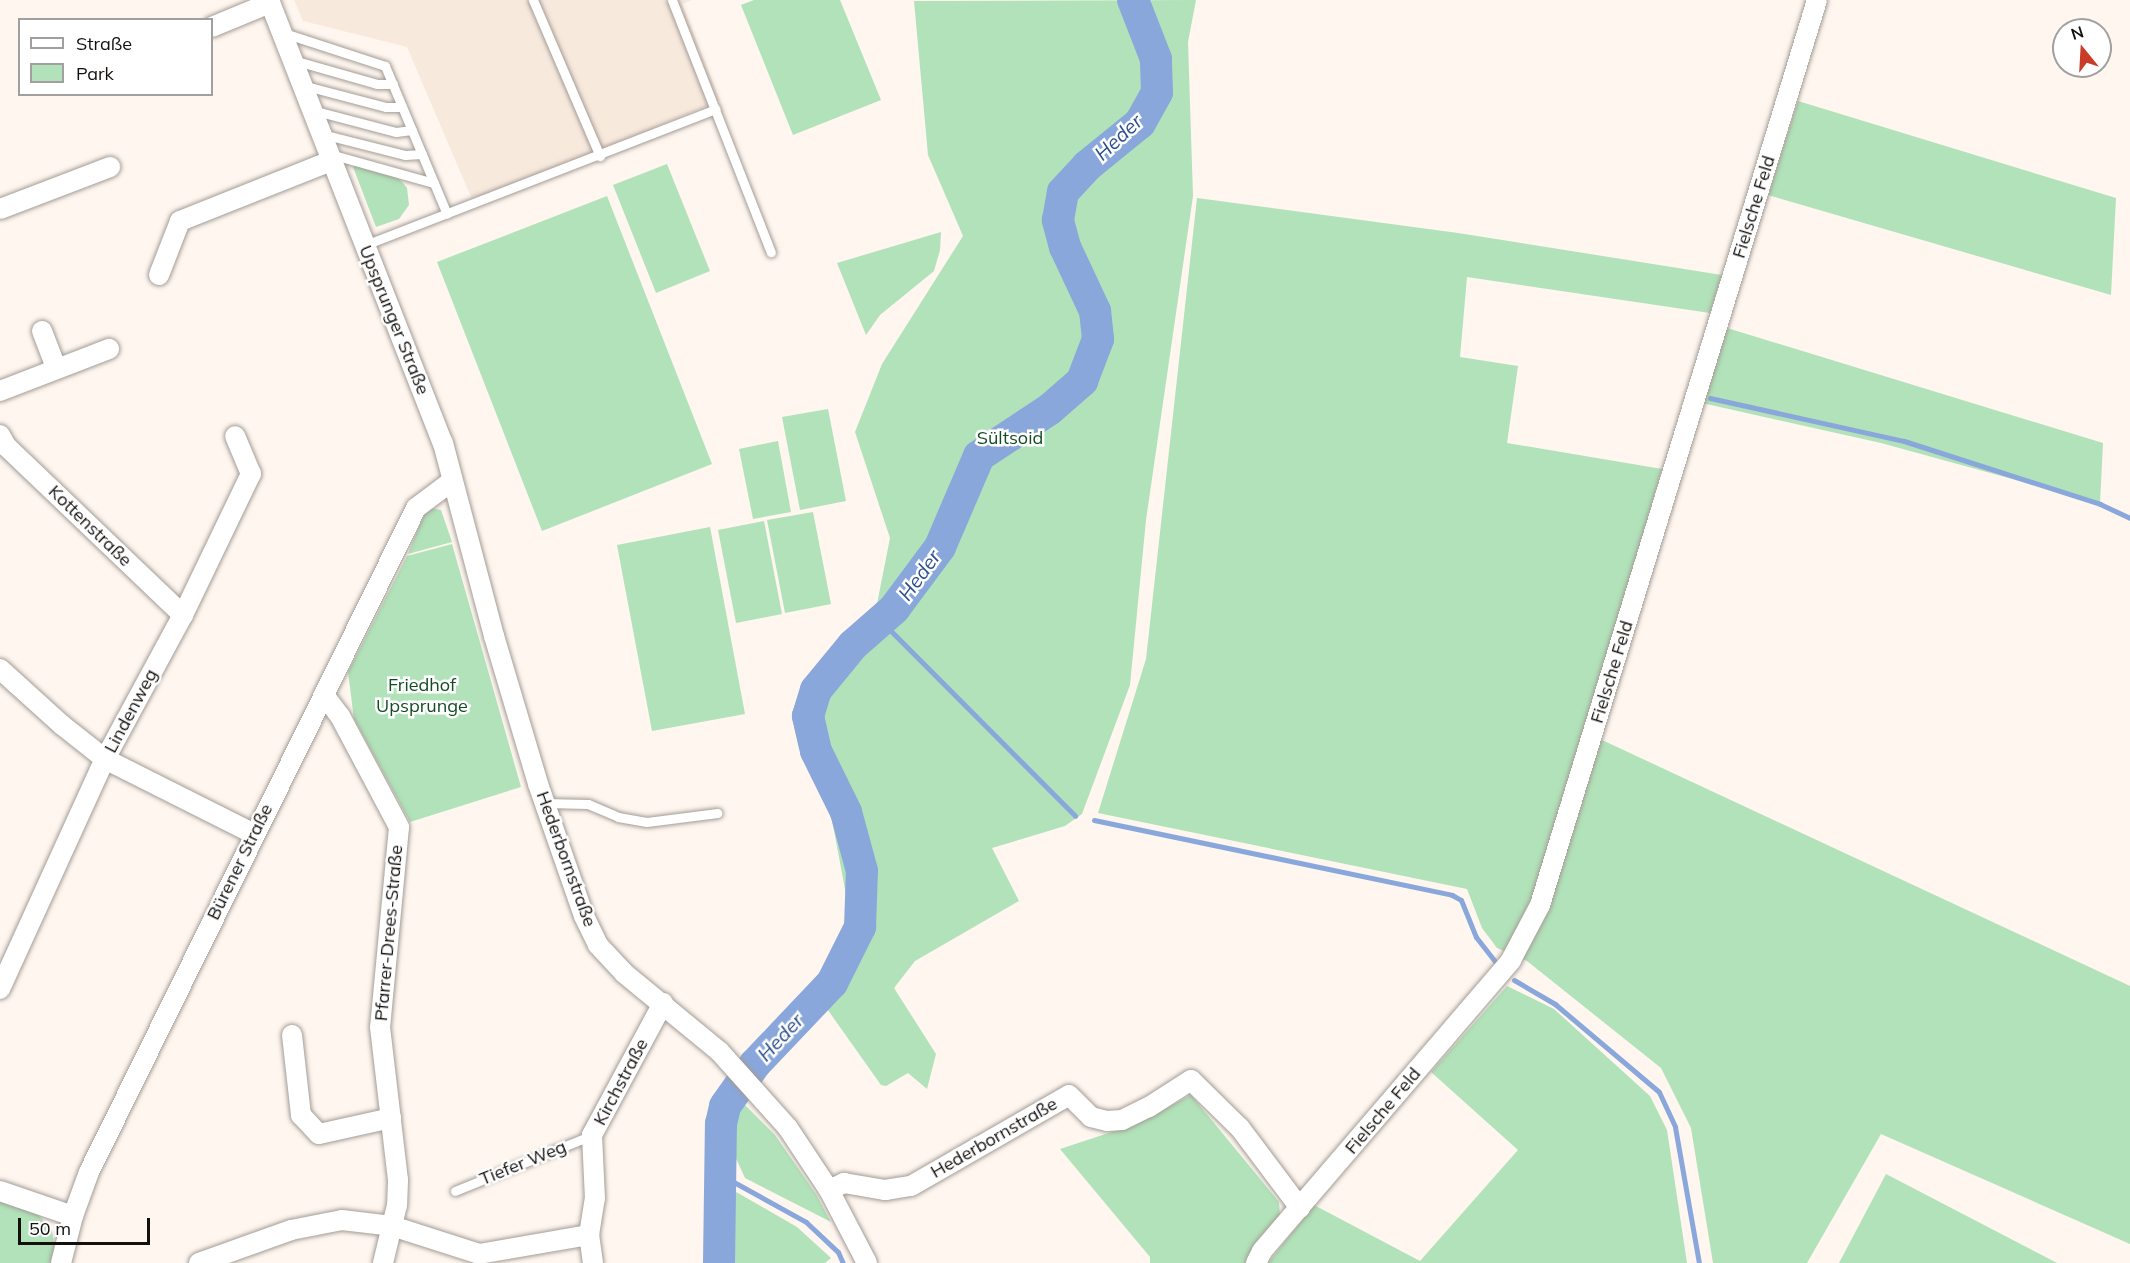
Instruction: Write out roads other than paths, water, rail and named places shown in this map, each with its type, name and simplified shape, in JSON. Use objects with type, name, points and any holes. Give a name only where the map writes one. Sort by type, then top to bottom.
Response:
[{"type":"street","name":"Fielsche Feld","points":[[1256,1263],[1262,1251],[1511,960],[1540,905],[1817,0]]},
{"type":"street","name":"Upsprunger Straße","points":[[213,27],[269,1],[443,443],[452,481]]},
{"type":"street","points":[[159,275],[180,221],[329,157]]},
{"type":"street","points":[[0,209],[110,167]]},
{"type":"street","points":[[42,331],[56,368]]},
{"type":"street","points":[[0,391],[109,349]]},
{"type":"street","name":"Kottenstraße","points":[[0,435],[6,446],[183,615]]},
{"type":"street","name":"Lindenweg","points":[[0,989],[105,759],[183,615],[251,474],[236,436]]},
{"type":"street","name":"Hederbornstraße","points":[[452,481],[494,636],[545,803],[584,916],[598,945],[624,973],[663,1003],[731,1063],[788,1128],[829,1190],[867,1263]]},
{"type":"street","name":"Bürener Straße","points":[[61,1263],[73,1216],[88,1172],[416,508],[452,481]]},
{"type":"street","points":[[0,669],[62,725],[105,759],[254,834]]},
{"type":"street","name":"Pfarrer-Drees-Straße","points":[[324,695],[340,716],[399,827],[380,1027],[398,1180],[392,1226],[383,1263]]},
{"type":"street","name":"Kirchstraße","points":[[593,1263],[589,1235],[595,1199],[592,1135],[663,1003]]},
{"type":"street","points":[[292,1035],[301,1115],[319,1134],[391,1118]]},
{"type":"street","name":"Hederbornstraße","points":[[829,1190],[844,1183],[885,1190],[911,1186],[1069,1095],[1091,1117],[1107,1121],[1122,1120],[1149,1107],[1191,1080],[1240,1128],[1300,1208]]},
{"type":"street","points":[[0,1191],[73,1216]]},
{"type":"street","points":[[199,1263],[291,1230],[342,1220],[392,1226],[479,1258],[589,1235]]},
{"type":"lane","points":[[533,0],[600,156]]},
{"type":"lane","points":[[672,0],[771,252]]},
{"type":"lane","points":[[281,33],[382,64],[393,84],[447,214]]},
{"type":"lane","points":[[291,59],[377,84],[393,84]]},
{"type":"lane","points":[[301,85],[386,107],[402,107]]},
{"type":"lane","points":[[365,245],[600,156],[716,109]]},
{"type":"lane","points":[[311,110],[396,132],[412,130]]},
{"type":"lane","points":[[320,133],[405,155],[422,154]]},
{"type":"lane","points":[[329,157],[434,183]]},
{"type":"lane","points":[[545,803],[588,804],[618,816],[647,822],[717,813]]},
{"type":"lane","name":"Tiefer Weg","points":[[455,1191],[592,1135]]},
{"type":"waterway","name":"Heder","points":[[719,1263],[721,1124],[725,1106],[755,1064],[832,983],[860,927],[862,871],[846,812],[816,751],[808,716],[816,690],[853,645],[894,609],[940,547],[979,456],[1050,409],[1082,381],[1098,339],[1095,311],[1065,247],[1058,220],[1063,192],[1087,166],[1140,123],[1157,92],[1156,59],[1133,0]]},
{"type":"waterway","points":[[1710,398],[1904,441],[2100,504],[2130,518]]},
{"type":"waterway","points":[[881,621],[1075,816]]},
{"type":"waterway","points":[[1094,820],[1452,895],[1461,900],[1476,937],[1495,961]]},
{"type":"waterway","points":[[1514,980],[1555,1004],[1659,1092],[1675,1127],[1699,1263]]},
{"type":"waterway","name":"Heder","points":[[721,1175],[806,1222],[838,1252],[843,1263]]},
{"type":"park label","name":"Sültsoid","points":[[1010,438]]},
{"type":"park label","name":"Friedhof Upsprunge","points":[[422,696]]}]
